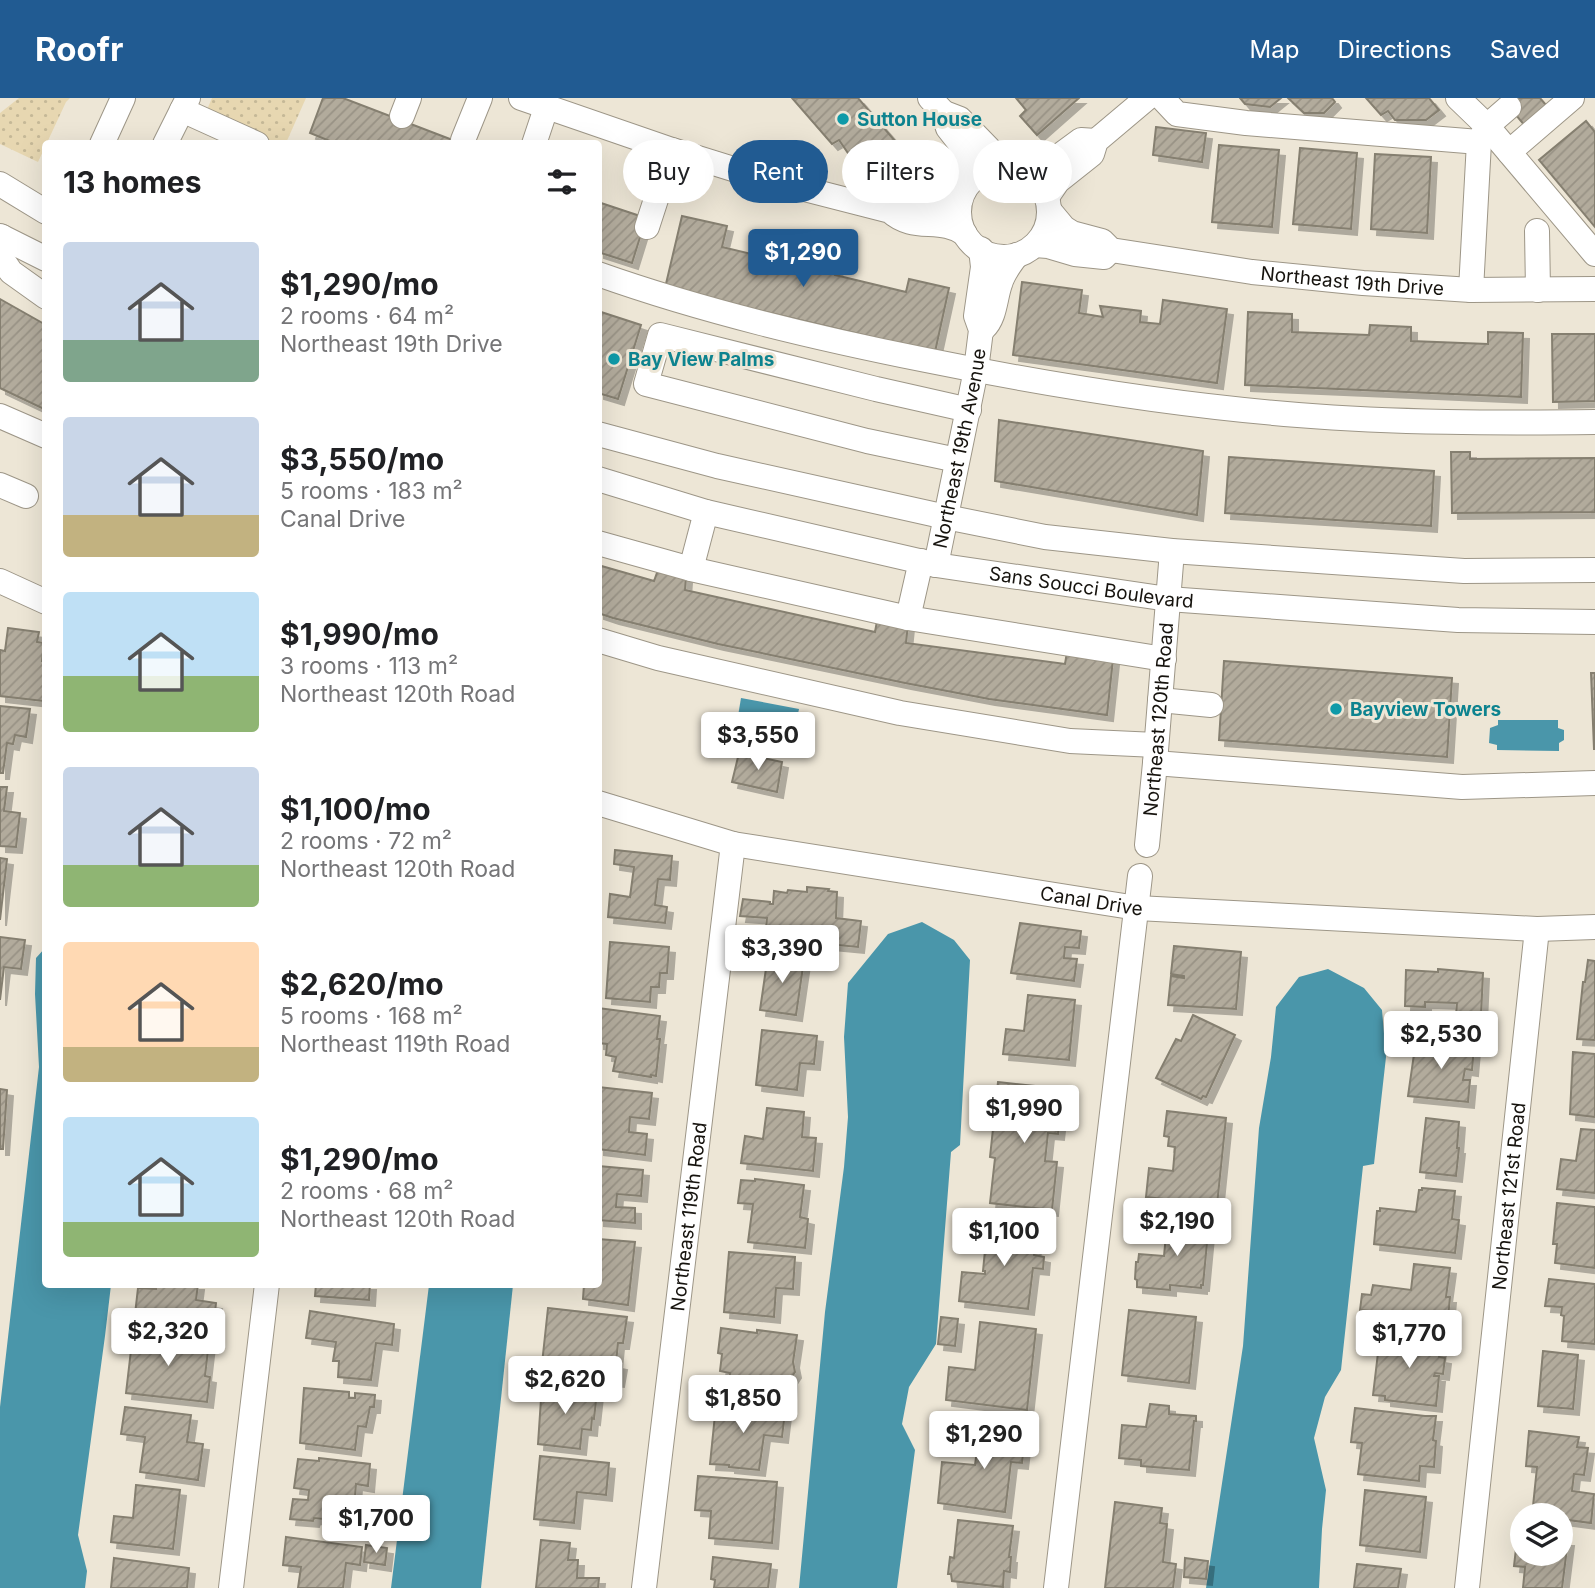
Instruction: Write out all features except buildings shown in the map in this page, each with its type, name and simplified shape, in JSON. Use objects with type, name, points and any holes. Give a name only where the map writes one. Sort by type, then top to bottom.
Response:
[{"type":"street","points":[[104,140],[123,98]]},
{"type":"street","points":[[463,140],[480,98]]},
{"type":"street","points":[[521,98],[601,135],[625,140]]},
{"type":"street","points":[[1072,169],[1092,153],[1096,141],[1147,98]]},
{"type":"street","points":[[1162,98],[1177,114],[1246,123],[1483,134]]},
{"type":"street","points":[[1458,98],[1483,134],[1509,152],[1595,254]]},
{"type":"street","points":[[1509,152],[1572,98]]},
{"type":"street","points":[[167,140],[185,104],[250,140]]},
{"type":"street","points":[[937,105],[960,119],[980,140]]},
{"type":"street","points":[[937,105],[970,167],[960,207],[960,220],[973,242]]},
{"type":"street","points":[[1471,290],[1483,134],[1509,107]]},
{"type":"street","points":[[535,140],[547,108]]},
{"type":"street","points":[[1072,147],[1081,140],[1096,141]]},
{"type":"street","points":[[714,163],[890,211],[898,219],[919,224],[951,226],[986,253],[1001,257],[1026,250],[1043,235],[1048,223],[1048,203]]},
{"type":"street","points":[[890,211],[900,206],[943,206],[973,180]]},
{"type":"street","points":[[0,184],[42,210]]},
{"type":"street","points":[[647,226],[655,203]]},
{"type":"street","name":"Northeast 19th Drive","points":[[1048,203],[1064,228],[1072,233],[1102,241],[1111,250],[1252,272],[1363,283],[1471,290],[1595,289]]},
{"type":"street","points":[[1536,231],[1538,290]]},
{"type":"street","points":[[42,257],[1,236],[0,256],[11,272],[42,294]]},
{"type":"street","name":"Northeast 19th Avenue","points":[[908,618],[946,517],[976,370],[981,330],[976,316],[983,267],[973,242]]},
{"type":"street","name":"Northeast 19th Drive","points":[[1026,250],[1048,246],[1075,254],[1104,257],[1111,250]]},
{"type":"street","name":"Northeast 19th Avenue","points":[[981,330],[990,323],[1006,269],[1026,250]]},
{"type":"street","points":[[602,275],[644,290],[819,337],[1059,386],[1181,404],[1298,415],[1480,423],[1595,422]]},
{"type":"street","points":[[957,460],[867,441],[646,384],[660,335],[969,410]]},
{"type":"street","points":[[0,416],[42,434]]},
{"type":"street","points":[[602,435],[717,466],[1045,537],[1172,551],[1464,571],[1595,570]]},
{"type":"street","name":"Sans Soucci Boulevard","points":[[602,480],[706,512],[928,563],[1168,600],[1458,620],[1595,622]]},
{"type":"street","points":[[0,485],[26,496]]},
{"type":"street","points":[[691,569],[706,512]]},
{"type":"street","points":[[602,544],[691,569],[908,618],[1164,659]]},
{"type":"street","name":"Northeast 120th Road","points":[[1147,845],[1172,551]]},
{"type":"street","points":[[0,581],[42,599]]},
{"type":"street","points":[[602,641],[658,658],[900,713],[1156,754],[1462,788],[1595,783]]},
{"type":"street","points":[[1160,700],[1210,705]]},
{"type":"street","name":"Canal Drive","points":[[602,804],[733,844],[1137,908],[1536,929],[1595,926]]},
{"type":"street","name":"Northeast 119th Road","points":[[644,1588],[733,844]]},
{"type":"street","points":[[1056,1588],[1140,876]]},
{"type":"street","name":"Northeast 121st Road","points":[[1467,1588],[1536,929]]},
{"type":"street","points":[[231,1588],[267,1288]]},
{"type":"shaded area","points":[[19,98],[70,98],[48,140],[42,140],[42,153],[38,162],[0,144],[0,113]]},
{"type":"shaded area","points":[[212,98],[306,98],[287,140],[267,140],[206,112]]},
{"type":"water","points":[[741,698],[799,709],[793,738],[736,728]]},
{"type":"water","points":[[1498,720],[1558,720],[1558,728],[1564,730],[1564,740],[1559,743],[1559,751],[1497,750],[1497,745],[1489,743],[1490,728],[1498,725]]},
{"type":"water","points":[[922,922],[954,940],[970,960],[960,1145],[951,1152],[936,1344],[909,1387],[902,1424],[915,1450],[897,1588],[799,1588],[825,1312],[844,1167],[848,1117],[844,1037],[848,983],[888,934]]},
{"type":"water","points":[[42,951],[42,1288],[111,1288],[78,1535],[87,1571],[85,1588],[0,1588],[0,1407],[39,1067],[36,958]]},
{"type":"water","points":[[1328,969],[1364,988],[1382,1010],[1386,1057],[1374,1164],[1363,1166],[1341,1370],[1325,1397],[1314,1438],[1326,1490],[1319,1588],[1206,1588],[1243,1346],[1259,1128],[1276,1007],[1299,977]]},
{"type":"water","points":[[429,1288],[513,1288],[481,1588],[391,1588]]},
{"type":"place","name":"Sutton House","points":[[843,119]]},
{"type":"place","name":"Bay View Palms","points":[[614,359]]},
{"type":"place","name":"Bayview Towers","points":[[1336,709]]}]
